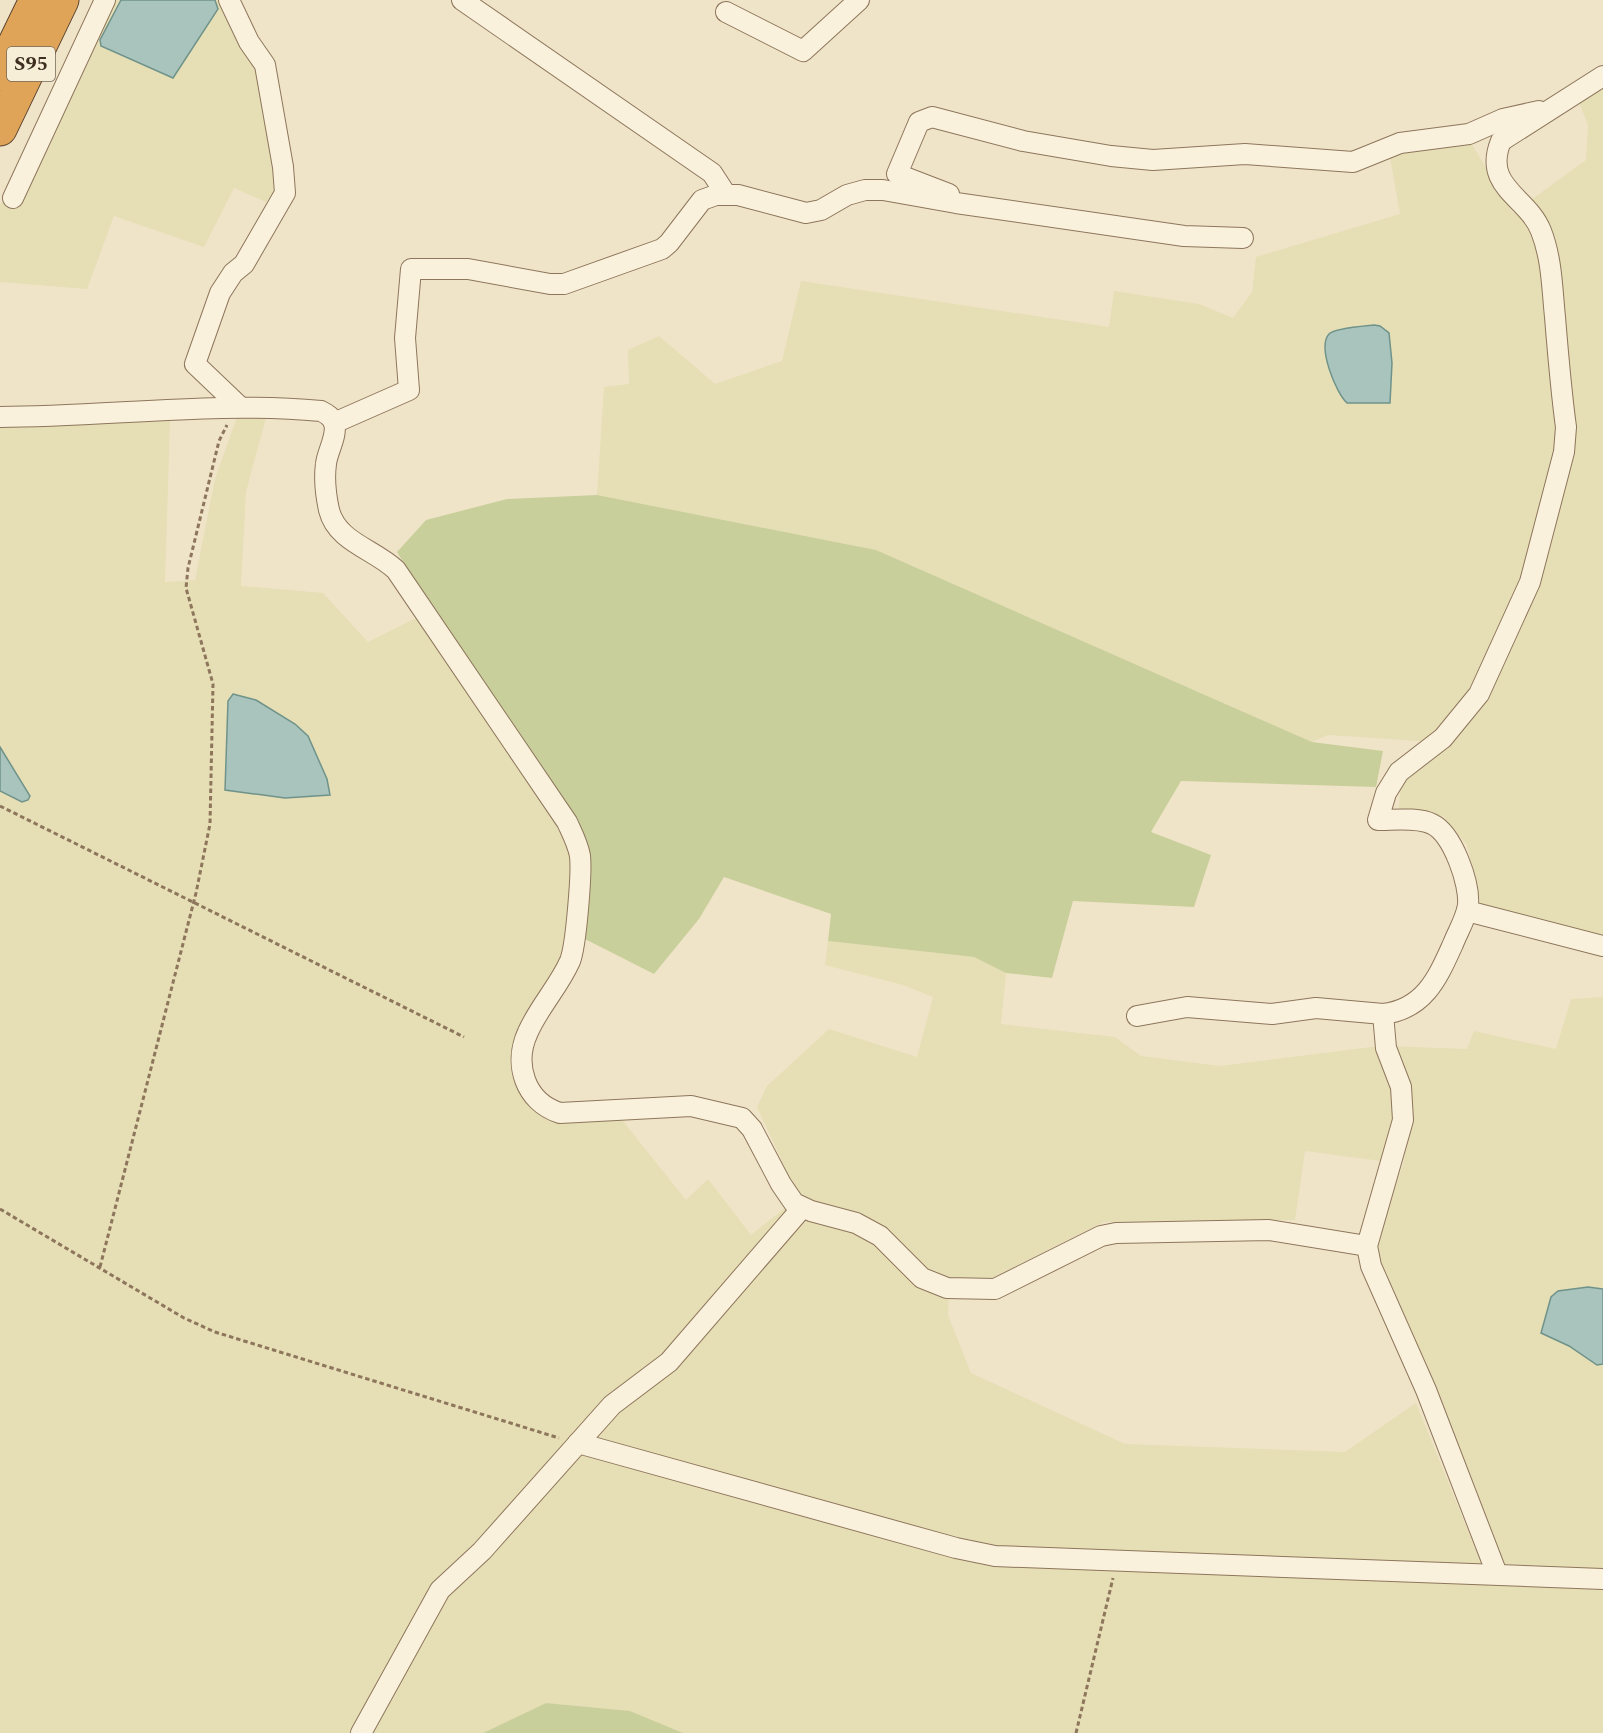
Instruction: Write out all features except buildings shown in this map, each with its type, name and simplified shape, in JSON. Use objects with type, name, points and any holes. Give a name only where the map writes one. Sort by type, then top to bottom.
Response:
[{"type":"highway","name":"S95","points":[[0,74],[36,0]]},
{"type":"highway","name":"S95","points":[[0,129],[62,0]]},
{"type":"street","points":[[14,198],[105,0]]},
{"type":"street","points":[[229,0],[249,42],[265,65],[283,167],[285,193],[244,264],[233,273],[220,293],[195,364],[238,405]]},
{"type":"street","points":[[462,0],[712,173],[725,193]]},
{"type":"street","points":[[726,12],[803,51],[859,0]]},
{"type":"street","points":[[1137,1016],[1187,1007],[1272,1014],[1316,1008],[1383,1014],[1391,1013],[1417,1000],[1434,984],[1467,911],[1468,900],[1458,859],[1449,838],[1431,824],[1378,820],[1386,793],[1399,772],[1436,744],[1479,694],[1530,582],[1564,452],[1566,428],[1550,260],[1538,223],[1506,189],[1497,168],[1497,150],[1501,141],[1603,76]]},
{"type":"street","points":[[956,204],[947,192],[897,174],[918,122],[932,117],[1023,141],[1153,160],[1245,154],[1353,162],[1400,143],[1469,134],[1503,119],[1536,111],[1548,111]]},
{"type":"street","points":[[334,423],[409,390],[405,338],[411,269],[468,269],[564,284],[662,249],[702,200],[725,193],[806,213],[821,210],[847,195],[865,190],[883,190],[956,204],[1184,236],[1243,238]]},
{"type":"street","points":[[0,417],[115,414],[238,405],[321,411],[329,415],[334,423],[325,478],[329,510],[336,527],[350,540],[382,557],[396,570],[567,822],[576,843],[580,866],[571,957],[525,1039],[522,1071],[525,1085],[540,1103],[560,1113],[691,1106],[742,1118],[752,1129],[791,1199],[802,1208],[856,1223],[879,1236],[922,1278],[956,1290],[995,1288],[1101,1236],[1116,1233],[1269,1230],[1367,1246]]},
{"type":"street","points":[[1467,911],[1603,945]]},
{"type":"street","points":[[1383,1014],[1386,1048],[1401,1087],[1403,1120],[1367,1246],[1371,1266],[1426,1390],[1497,1574]]},
{"type":"street","points":[[361,1733],[440,1590],[482,1551],[612,1405],[669,1362],[802,1208]]},
{"type":"street","points":[[578,1443],[974,1552],[1017,1559],[1603,1579]]},
{"type":"path","points":[[100,1267],[194,903],[210,824],[215,709],[213,684],[186,588],[188,568],[219,441],[238,405]]},
{"type":"path","points":[[0,806],[464,1037]]},
{"type":"path","points":[[0,1209],[184,1318],[215,1332],[578,1443]]},
{"type":"path","points":[[1076,1733],[1117,1562]]},
{"type":"shaded area","points":[[99,0],[222,0],[259,68],[278,186],[266,202],[234,188],[204,247],[114,216],[87,289],[0,282],[0,205]]},
{"type":"shaded area","points":[[1603,87],[1603,939],[1482,910],[1467,845],[1443,816],[1399,812],[1400,788],[1410,773],[1443,749],[1419,741],[1328,735],[1312,742],[876,550],[597,495],[604,387],[629,384],[628,350],[659,336],[715,384],[782,361],[801,281],[1109,327],[1114,291],[1199,304],[1233,318],[1252,292],[1256,257],[1400,214],[1390,157],[1411,147],[1470,141],[1513,213],[1586,160],[1588,125],[1579,103]]},
{"type":"shaded area","points":[[238,414],[267,414],[246,492],[241,586],[323,593],[368,642],[418,617],[566,839],[572,863],[566,959],[518,1044],[524,1092],[556,1122],[618,1115],[686,1200],[708,1179],[751,1235],[786,1207],[871,1237],[949,1293],[948,1315],[971,1373],[1125,1444],[1345,1452],[1416,1403],[1488,1580],[1603,1586],[1603,1733],[683,1733],[630,1711],[546,1703],[483,1733],[0,1733],[0,427],[170,421],[165,582],[195,580],[215,479]]},
{"type":"shaded area","points":[[828,941],[974,957],[1006,973],[1001,1024],[1115,1037],[1141,1056],[1220,1066],[1379,1046],[1398,1105],[1388,1162],[1305,1151],[1295,1220],[1104,1222],[986,1281],[935,1278],[798,1196],[757,1107],[767,1086],[829,1029],[917,1057],[933,997],[903,985],[825,965]]},
{"type":"shaded area","points":[[1603,997],[1603,1569],[1505,1564],[1436,1389],[1374,1247],[1403,1164],[1409,1127],[1389,1046],[1467,1049],[1474,1031],[1556,1049],[1571,999]]},
{"type":"green space","points":[[597,495],[876,550],[1312,742],[1383,751],[1376,787],[1181,781],[1151,832],[1211,855],[1194,907],[1073,901],[1052,978],[1006,973],[974,957],[828,941],[831,914],[724,877],[699,919],[654,974],[579,936],[588,859],[581,829],[432,610],[397,552],[426,520],[507,499]]},
{"type":"green space","points":[[546,1703],[630,1711],[683,1733],[483,1733]]},
{"type":"water","points":[[121,0],[215,0],[218,9],[173,78],[101,46],[100,40]]},
{"type":"water","points":[[1380,326],[1389,333],[1392,363],[1390,403],[1347,403],[1329,370],[1325,349],[1326,340],[1329,334],[1337,330]]},
{"type":"water","points":[[233,694],[256,700],[295,724],[308,736],[327,779],[330,795],[285,798],[225,790],[228,701]]},
{"type":"water","points":[[0,747],[30,796],[28,800],[22,802],[0,791]]},
{"type":"water","points":[[1588,1287],[1603,1289],[1603,1364],[1597,1365],[1569,1346],[1541,1333],[1551,1297],[1558,1291]]}]
